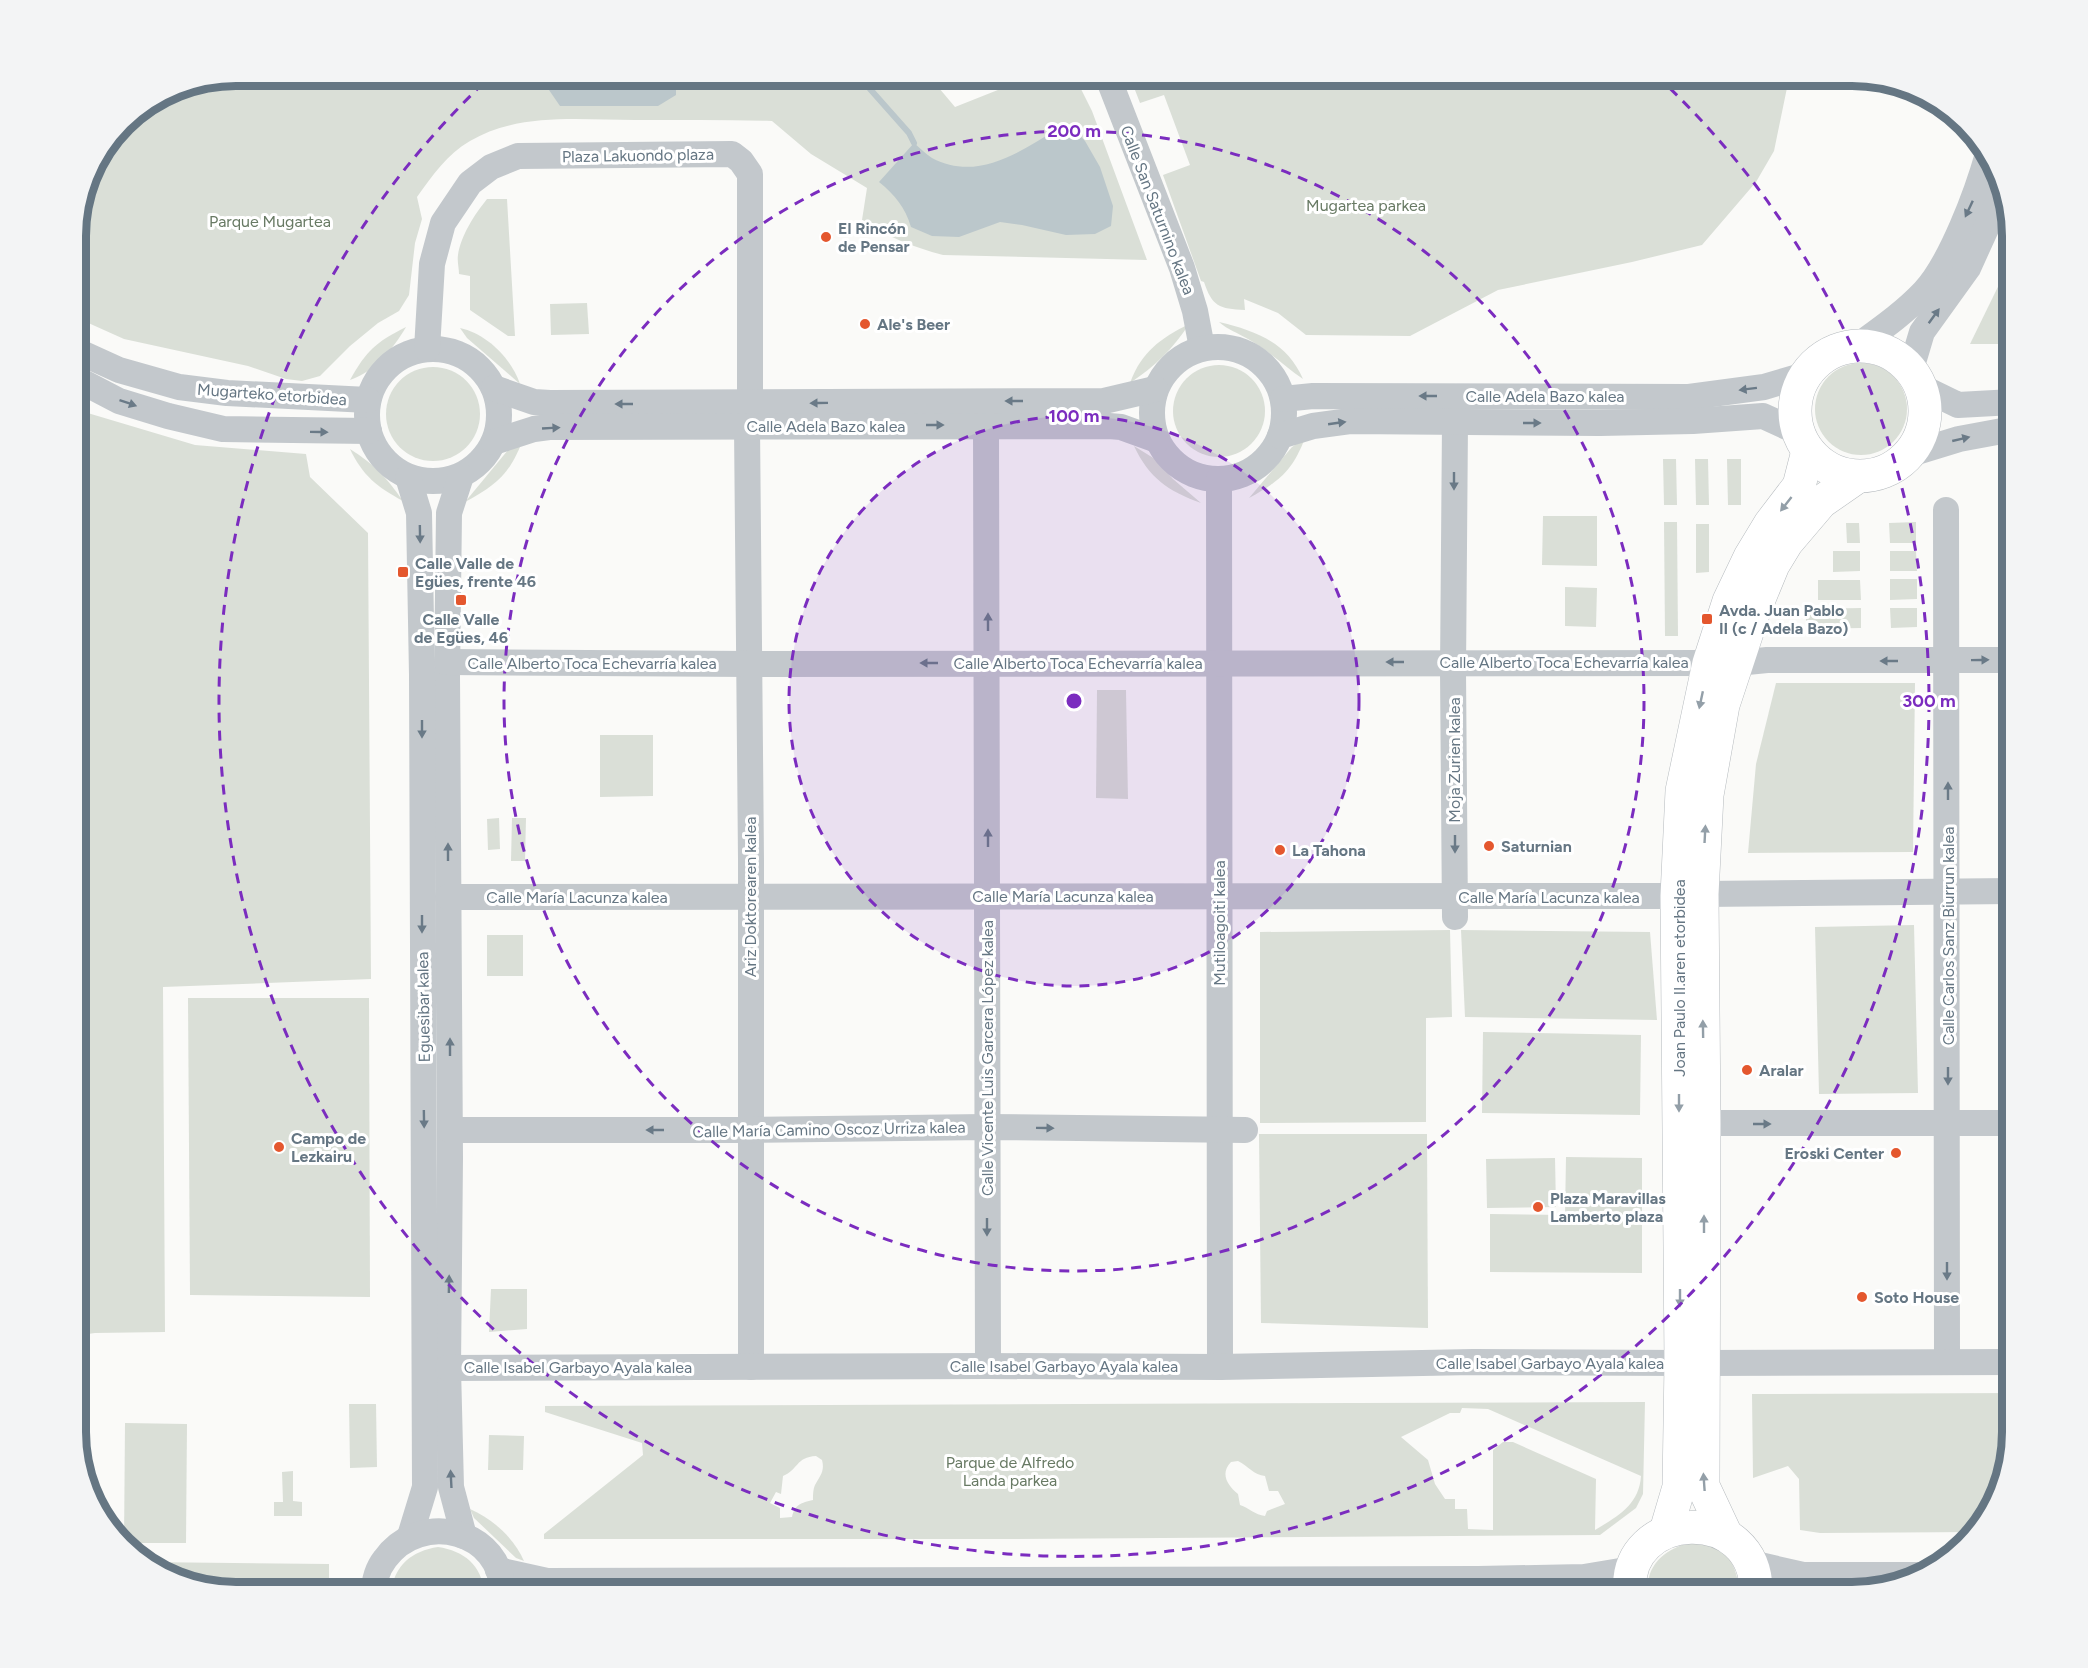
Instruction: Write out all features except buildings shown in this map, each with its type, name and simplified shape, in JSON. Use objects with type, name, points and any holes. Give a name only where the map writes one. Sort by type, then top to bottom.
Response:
[{"type":"main road","points":[[1858,345],[1878,348],[1896,356],[1916,378],[1926,404],[1925,422],[1920,439],[1911,454],[1895,467],[1877,475],[1857,477],[1839,473],[1822,464],[1803,441],[1794,412],[1797,393],[1805,375],[1819,359],[1838,349],[1858,345]]},
{"type":"main road","name":"Joan Paulo II.aren etorbidea","points":[[1666,1531],[1679,1487],[1692,1363],[1704,1123],[1682,791],[1723,663],[1729,601],[1750,557],[1770,524],[1799,486],[1803,441]]},
{"type":"main road","name":"Joan Paulo II.aren etorbidea","points":[[1723,663],[1754,611],[1773,565],[1787,542],[1821,502],[1857,477]]},
{"type":"main road","name":"Joan Paulo II.aren etorbidea","points":[[1689,895],[1692,1363],[1703,1486],[1726,1535]]},
{"type":"main road","points":[[1631,1581],[1640,1553],[1652,1540],[1666,1531],[1686,1526],[1707,1527],[1726,1535],[1740,1547],[1753,1578]]},
{"type":"street","name":"Calle San Saturnino kalea","points":[[1111,86],[1182,268],[1195,311],[1202,348]]},
{"type":"street","name":"Plaza Lakuondo plaza","points":[[427,349],[432,264],[444,223],[470,183],[491,167],[518,156],[732,154],[741,161],[750,174],[748,415]]},
{"type":"street","points":[[1858,345],[1901,314],[1925,291],[1949,252],[1978,188],[1985,165]]},
{"type":"street","points":[[1999,201],[1968,268],[1922,332],[1916,378],[1958,405],[2002,403]]},
{"type":"street","points":[[1223,346],[1244,351],[1262,363],[1275,379],[1283,399],[1284,417],[1280,436],[1271,453],[1256,467],[1238,476],[1219,479],[1199,477],[1182,469],[1167,457],[1157,440],[1152,423],[1151,406],[1155,388],[1166,370],[1182,356],[1202,348],[1223,346]]},
{"type":"street","points":[[427,349],[447,350],[466,357],[483,370],[494,388],[499,405],[499,424],[495,442],[475,468],[461,476],[443,481],[425,481],[408,477],[390,466],[377,450],[369,431],[366,415],[368,400],[376,381],[389,365],[407,354],[427,349]]},
{"type":"street","name":"Mugarteko etorbidea","points":[[86,355],[119,370],[179,387],[227,393],[368,400]]},
{"type":"street","name":"Calle Adela Bazo kalea","points":[[1283,399],[1313,396],[1689,397],[1764,387],[1805,375]]},
{"type":"street","name":"Mugarteko etorbidea","points":[[86,384],[119,401],[223,429],[369,431]]},
{"type":"street","name":"Calle Adela Bazo kalea","points":[[494,388],[534,402],[550,404],[986,426],[1109,426],[1121,427],[1157,440]]},
{"type":"street","name":"Calle Adela Bazo kalea","points":[[495,442],[534,429],[549,427],[748,415],[1104,401],[1155,388]]},
{"type":"street","name":"Ariz Doktorearen kalea","points":[[748,415],[751,1367]]},
{"type":"street","name":"Calle Adela Bazo kalea","points":[[1280,436],[1313,426],[1350,421],[1693,421],[1763,416],[1803,441]]},
{"type":"street","name":"Moja Zurien kalea","points":[[1455,422],[1453,662],[1455,907]]},
{"type":"street","name":"Calle Vicente Luis Garcera López kalea","points":[[986,426],[987,1366]]},
{"type":"street","points":[[1911,454],[1959,439],[2002,431]]},
{"type":"street","name":"Eguesibar kalea","points":[[461,476],[448,513],[450,1130],[448,1368],[451,1487],[464,1536]]},
{"type":"street","name":"Eguesibar kalea","points":[[408,477],[419,513],[423,675],[425,1477],[425,1487],[410,1536]]},
{"type":"street","name":"Mutiloagoiti kalea","points":[[1219,479],[1219,896],[1233,1130],[1220,1367]]},
{"type":"street","name":"Calle Carlos Sanz Biurrun kalea","points":[[1946,510],[1948,661],[1947,1362]]},
{"type":"street","name":"Calle Alberto Toca Echevarría kalea","points":[[447,662],[1723,663],[1767,660],[2002,660]]},
{"type":"street","name":"Calle María Lacunza kalea","points":[[448,897],[1219,896],[1455,907],[1689,895],[2002,891]]},
{"type":"street","points":[[1704,1123],[2002,1123]]},
{"type":"street","name":"Calle María Camino Oscoz Urriza kalea","points":[[450,1130],[986,1127],[1233,1130]]},
{"type":"street","name":"Calle Isabel Garbayo Ayala kalea","points":[[448,1368],[1220,1367],[1473,1362],[2002,1362]]},
{"type":"street","points":[[375,1582],[380,1566],[392,1549],[410,1536],[428,1531],[446,1531],[464,1536],[484,1550],[500,1582],[1584,1577],[1631,1581]]},
{"type":"street","points":[[1753,1578],[1803,1575],[1901,1575]]},
{"type":"green space","name":"Parque Mugartea","points":[[937,86],[955,107],[1008,86],[1080,86],[1092,111],[1147,260],[943,255],[911,245],[881,232],[862,220],[867,188],[811,154],[772,121],[551,120],[509,125],[489,132],[462,146],[441,166],[417,197],[422,219],[415,243],[409,295],[399,311],[378,323],[350,346],[320,376],[302,381],[286,379],[248,366],[124,339],[86,322],[86,225],[97,178],[116,144],[136,123],[169,101],[187,93],[216,87]]},
{"type":"green space","name":"Mugartea parkea","points":[[1139,86],[1787,86],[1774,151],[1756,182],[1702,245],[1498,290],[1410,336],[1306,335],[1278,313],[1244,299],[1245,310],[1229,309],[1218,305],[1210,296],[1204,282],[1201,281],[1163,175],[1190,165],[1164,95],[1140,103],[1135,90],[1140,88]]},
{"type":"green space","points":[[487,199],[507,199],[515,336],[508,336],[470,310],[470,276],[459,274],[458,257],[462,240],[473,218]]},
{"type":"green space","points":[[2002,279],[2002,344],[1970,344]]},
{"type":"green space","points":[[587,303],[589,334],[551,335],[550,304]]},
{"type":"green space","points":[[1219,322],[1258,334],[1269,340],[1288,356],[1303,379],[1262,348]]},
{"type":"green space","points":[[1189,324],[1163,356],[1130,383],[1140,363],[1153,347]]},
{"type":"green space","points":[[406,327],[375,366],[350,380],[373,348]]},
{"type":"green space","points":[[460,328],[480,336],[497,348],[511,365],[520,384],[467,338]]},
{"type":"green space","points":[[1861,363],[1879,366],[1894,376],[1904,391],[1907,409],[1904,427],[1894,442],[1879,452],[1861,455],[1843,452],[1828,442],[1818,427],[1815,409],[1818,391],[1828,376],[1843,366]]},
{"type":"green space","points":[[1219,365],[1245,373],[1257,385],[1265,411],[1257,437],[1245,449],[1219,457],[1193,449],[1181,437],[1173,411],[1181,385],[1193,373]]},
{"type":"green space","points":[[433,367],[451,371],[466,381],[476,396],[480,414],[476,432],[466,447],[451,457],[433,461],[415,457],[400,447],[390,432],[386,414],[390,396],[400,381],[415,371]]},
{"type":"green space","points":[[86,412],[195,445],[306,454],[310,477],[368,533],[371,979],[163,987],[165,1332],[86,1334]]},
{"type":"green space","points":[[1305,438],[1295,459],[1283,474],[1249,498],[1292,447]]},
{"type":"green space","points":[[522,442],[512,463],[500,478],[465,502],[508,450]]},
{"type":"green space","points":[[1134,446],[1155,459],[1173,479],[1201,503],[1179,494],[1161,482],[1146,467]]},
{"type":"green space","points":[[350,449],[380,472],[403,501],[372,480],[360,467]]},
{"type":"green space","points":[[1663,459],[1676,459],[1677,505],[1664,505]]},
{"type":"green space","points":[[1695,459],[1708,459],[1709,505],[1696,505]]},
{"type":"green space","points":[[1727,459],[1741,459],[1741,505],[1728,505]]},
{"type":"green space","points":[[1543,516],[1597,516],[1597,566],[1542,565]]},
{"type":"green space","points":[[1664,522],[1677,522],[1678,636],[1665,636]]},
{"type":"green space","points":[[1916,522],[1916,543],[1890,543],[1889,523]]},
{"type":"green space","points":[[1846,523],[1859,523],[1860,543],[1847,543]]},
{"type":"green space","points":[[1696,524],[1709,524],[1709,572],[1696,573]]},
{"type":"green space","points":[[1833,551],[1860,551],[1860,571],[1833,572]]},
{"type":"green space","points":[[1890,551],[1916,551],[1917,571],[1890,571]]},
{"type":"green space","points":[[1890,579],[1917,579],[1917,599],[1890,600]]},
{"type":"green space","points":[[1818,580],[1860,580],[1861,600],[1818,600]]},
{"type":"green space","points":[[1565,587],[1597,588],[1596,627],[1565,626]]},
{"type":"green space","points":[[1861,608],[1861,628],[1806,629],[1806,609]]},
{"type":"green space","points":[[1890,608],[1917,608],[1917,627],[1891,628]]},
{"type":"green space","points":[[1776,683],[1915,683],[1913,852],[1748,853],[1756,764]]},
{"type":"green space","points":[[1097,690],[1126,690],[1128,799],[1096,798]]},
{"type":"green space","points":[[600,735],[653,735],[653,796],[600,797]]},
{"type":"green space","points":[[499,818],[500,849],[488,850],[487,819]]},
{"type":"green space","points":[[512,818],[526,818],[525,861],[511,861]]},
{"type":"green space","points":[[1914,925],[1918,1093],[1819,1094],[1815,927]]},
{"type":"green space","points":[[1450,930],[1452,1017],[1426,1018],[1426,1122],[1260,1123],[1260,932]]},
{"type":"green space","points":[[1461,930],[1650,932],[1657,1020],[1465,1017]]},
{"type":"green space","points":[[487,935],[523,935],[523,976],[487,976]]},
{"type":"green space","name":"Campo de Lezkairu","points":[[188,998],[369,998],[370,1297],[190,1295]]},
{"type":"green space","points":[[1483,1032],[1641,1035],[1640,1115],[1482,1113]]},
{"type":"green space","points":[[1259,1134],[1427,1134],[1428,1328],[1261,1323]]},
{"type":"green space","points":[[1566,1157],[1642,1158],[1642,1273],[1490,1272],[1490,1214],[1565,1215]]},
{"type":"green space","points":[[1555,1158],[1556,1207],[1487,1208],[1486,1159]]},
{"type":"green space","points":[[491,1289],[527,1289],[527,1329],[489,1332]]},
{"type":"green space","points":[[2002,1393],[2002,1443],[1995,1481],[1982,1508],[1965,1532],[1820,1533],[1800,1530],[1799,1479],[1788,1466],[1753,1478],[1752,1394]]},
{"type":"green space","name":"Parque de Alfredo Landa parkea","points":[[1645,1402],[1643,1494],[1636,1508],[1600,1535],[544,1539],[544,1534],[643,1455],[642,1443],[545,1412],[545,1406]],"holes":[[[1462,1408],[1488,1409],[1641,1476],[1636,1495],[1626,1509],[1595,1530],[1596,1479],[1513,1442],[1503,1442],[1493,1450],[1493,1530],[1468,1529],[1467,1509],[1455,1509],[1455,1499],[1445,1499],[1435,1484],[1428,1460],[1401,1437],[1450,1413],[1460,1413]],[[816,1456],[822,1460],[823,1464],[822,1473],[814,1487],[813,1500],[799,1505],[792,1517],[780,1518],[780,1508],[770,1503],[776,1492],[781,1494],[783,1476],[809,1457]],[[1238,1461],[1254,1472],[1265,1476],[1269,1491],[1278,1491],[1285,1504],[1267,1511],[1265,1516],[1240,1505],[1238,1494],[1231,1487],[1225,1475],[1231,1462]]]},
{"type":"green space","points":[[349,1404],[376,1404],[377,1467],[350,1468]]},
{"type":"green space","points":[[125,1423],[187,1424],[186,1543],[134,1543],[124,1533]]},
{"type":"green space","points":[[489,1435],[524,1436],[523,1470],[488,1470]]},
{"type":"green space","points":[[293,1471],[293,1501],[302,1502],[302,1516],[274,1516],[274,1502],[283,1502],[282,1472]]},
{"type":"green space","points":[[470,1509],[487,1518],[502,1530],[515,1545],[524,1561],[516,1558],[474,1518]]},
{"type":"green space","points":[[1688,1543],[1701,1544],[1719,1550],[1731,1562],[1738,1582],[1648,1582],[1658,1560],[1679,1546]]},
{"type":"green space","points":[[438,1547],[463,1556],[475,1567],[483,1582],[393,1582],[400,1567],[406,1561]]},
{"type":"green space","points":[[160,1562],[329,1564],[329,1582],[225,1582],[187,1575]]},
{"type":"shaded area","points":[[559,86],[676,86],[676,95],[658,106],[560,106],[549,90]]},
{"type":"shaded area","points":[[1057,129],[1074,129],[1085,141],[1100,167],[1113,206],[1111,226],[1095,234],[1066,235],[1000,222],[959,237],[932,236],[911,227],[899,202],[879,182],[914,143],[932,158],[949,165],[965,167],[998,161],[1013,155]]},
{"type":"waterway","points":[[870,89],[909,133],[914,143]]},
{"type":"place","name":"El Rincón de Pensar","points":[[826,237]]},
{"type":"place","name":"Ale's Beer","points":[[865,324]]},
{"type":"place","name":"Calle Valle de Egües, frente 46","points":[[403,572]]},
{"type":"place","name":"Calle Valle de Egües, 46","points":[[461,600]]},
{"type":"place","name":"Avda. Juan Pablo II (c / Adela Bazo)","points":[[1707,619]]},
{"type":"place","name":"Saturnian","points":[[1489,846]]},
{"type":"place","name":"La Tahona","points":[[1280,850]]},
{"type":"place","name":"Aralar","points":[[1747,1070]]},
{"type":"place","name":"Campo de Lezkairu","points":[[279,1147]]},
{"type":"place","name":"Eroski Center","points":[[1896,1153]]},
{"type":"place","name":"Plaza Maravillas Lamberto plaza","points":[[1538,1207]]},
{"type":"place","name":"Soto House","points":[[1862,1297]]}]
